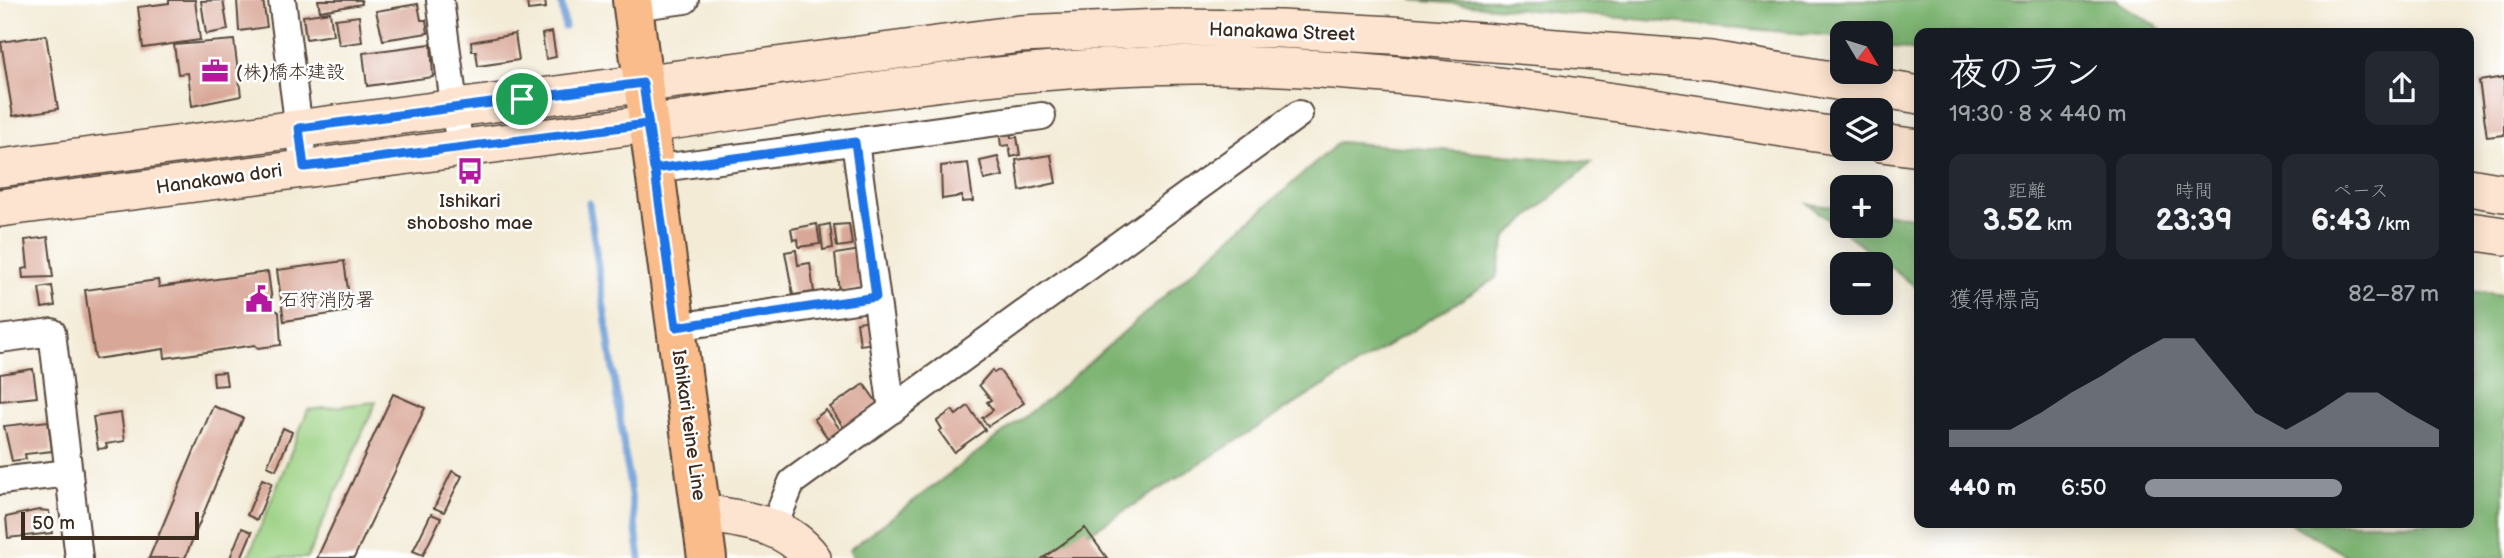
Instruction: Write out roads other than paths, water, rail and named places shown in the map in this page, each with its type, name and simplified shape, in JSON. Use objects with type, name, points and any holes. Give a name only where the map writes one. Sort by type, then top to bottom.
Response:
[{"type":"main road","name":"Ishikari teine Line","points":[[633,4],[707,558]]},
{"type":"street","points":[[282,0],[304,167]]},
{"type":"street","points":[[440,0],[460,149]]},
{"type":"street","points":[[633,4],[685,0]]},
{"type":"street","name":"Hanakawa Street","points":[[643,83],[1020,34],[1163,28],[1280,29],[1711,60],[1914,94]]},
{"type":"street","name":"Hanakawa Street","points":[[647,124],[935,82],[1086,67],[1214,65],[1338,71],[1541,90],[1830,135]]},
{"type":"street","name":"Hanakawa dori","points":[[0,168],[643,83]]},
{"type":"street","points":[[772,528],[792,482],[1299,114]]},
{"type":"street","points":[[654,169],[1042,116]]},
{"type":"street","name":"Hanakawa dori","points":[[0,208],[647,124]]},
{"type":"street","points":[[855,142],[892,410]]},
{"type":"street","points":[[1893,145],[1914,147]]},
{"type":"street","points":[[2474,188],[2504,193]]},
{"type":"street","points":[[2474,232],[2504,236]]},
{"type":"street","points":[[676,327],[876,297]]},
{"type":"street","points":[[0,339],[52,332],[79,558]]},
{"type":"street","points":[[0,481],[69,473]]},
{"type":"street","points":[[702,513],[788,534],[812,558]]},
{"type":"waterway","points":[[561,0],[565,27]]},
{"type":"waterway","points":[[589,203],[640,558]]},
{"type":"place","name":"(株)橋本建設","points":[[215,71]]},
{"type":"place","name":"Ishikari shobosho mae","points":[[470,171]]},
{"type":"place","name":"石狩消防署","points":[[259,299]]}]
